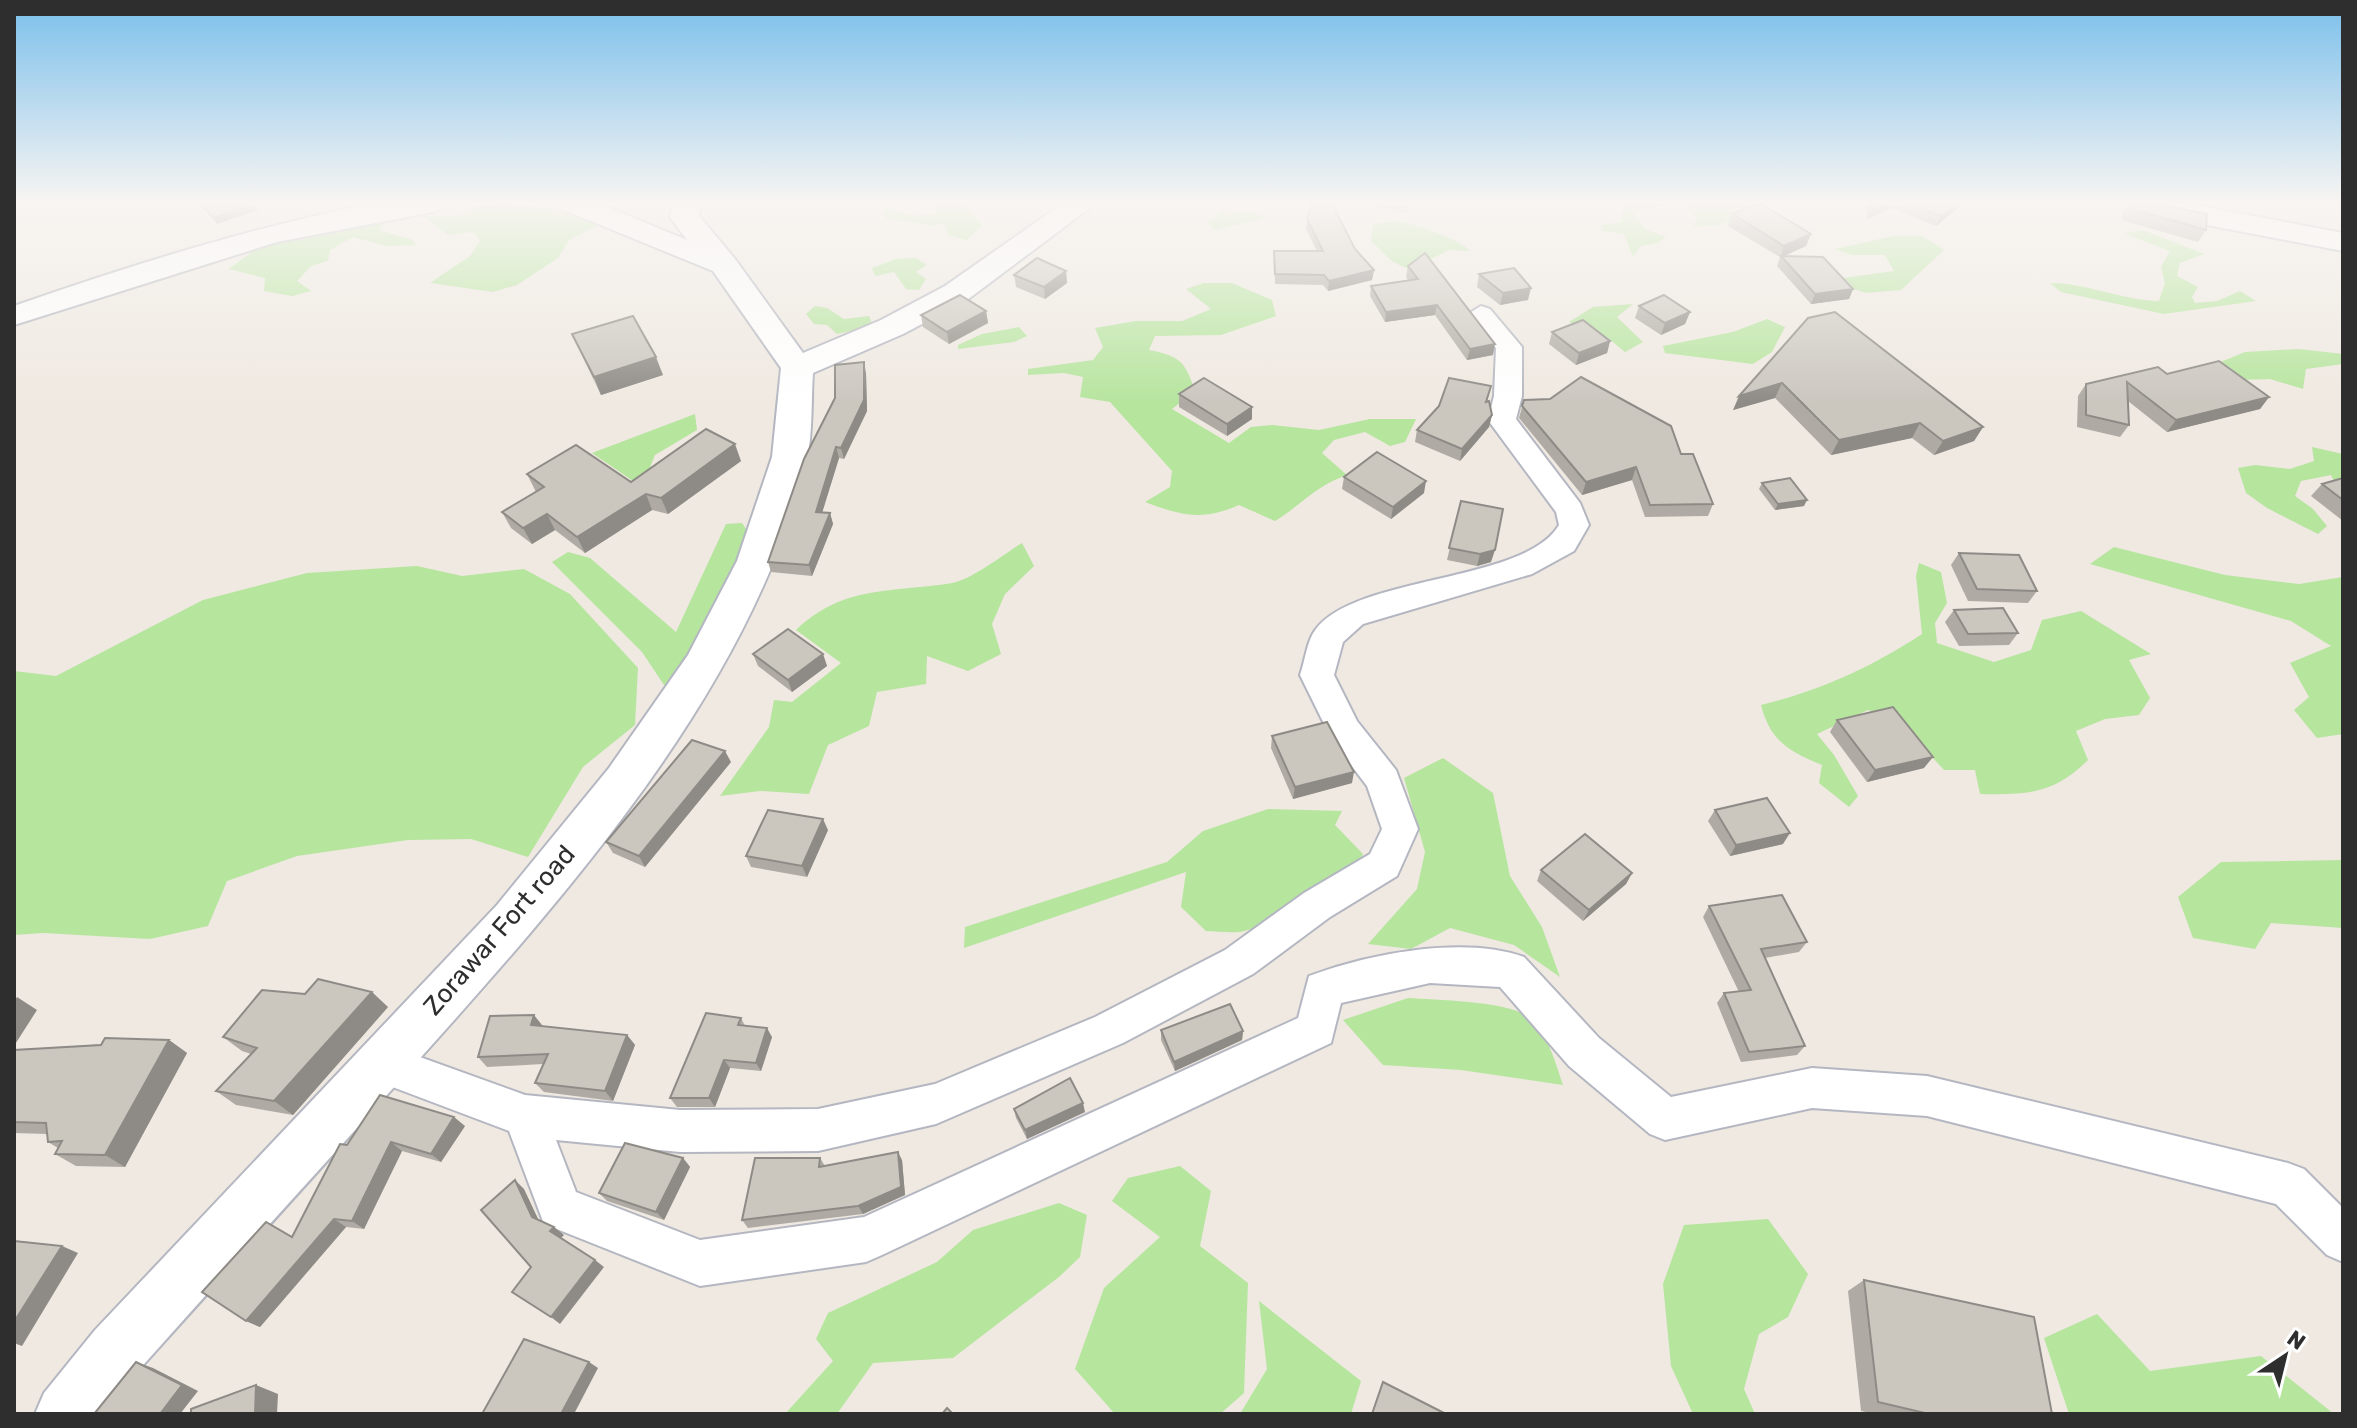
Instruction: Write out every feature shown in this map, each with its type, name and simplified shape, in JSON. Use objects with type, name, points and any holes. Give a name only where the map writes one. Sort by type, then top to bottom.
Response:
[{"type":"street","points":[[14,316],[149,271]]},
{"type":"street","points":[[728,271],[797,368],[892,327],[956,293],[987,271]]},
{"type":"street","points":[[381,1063],[525,1116],[680,1131],[818,1130],[936,1104],[1109,1030],[1239,962],[1317,905],[1384,865],[1400,829],[1383,780],[1344,730],[1317,675],[1328,636],[1352,616],[1521,566],[1563,544],[1574,525],[1570,510],[1502,420],[1508,396],[1509,347],[1481,314]]},
{"type":"street","name":"Zorawar Fort road","points":[[65,1414],[116,1351],[523,908],[624,781],[703,664],[756,561],[790,457],[797,368]]},
{"type":"street","points":[[525,1116],[560,1208],[700,1263],[866,1239],[1317,1030],[1323,989],[1430,965],[1510,970],[1584,1052],[1665,1119],[1812,1088],[1927,1096],[2288,1185],[2343,1239]]},
{"type":"green space","points":[[236,271],[307,271],[297,281],[311,291],[292,296],[264,291],[265,278]]},
{"type":"green space","points":[[448,271],[539,271],[517,285],[493,292],[430,283]]},
{"type":"green space","points":[[873,271],[918,271],[916,272],[926,279],[919,290],[906,289],[894,272],[875,276]]},
{"type":"green space","points":[[1411,271],[1431,271],[1431,280]]},
{"type":"green space","points":[[1922,271],[1901,290],[1866,293],[1837,283],[1843,278]]},
{"type":"green space","points":[[2162,271],[2178,271],[2177,276],[2198,287],[2192,297],[2195,303],[2217,301],[2240,291],[2256,301],[2164,314],[2061,292],[2050,283],[2159,301],[2165,283]]},
{"type":"green space","points":[[1204,283],[1232,283],[1272,300],[1276,316],[1221,335],[1155,336],[1149,350],[1180,362],[1195,391],[1172,409],[1229,443],[1251,427],[1272,425],[1319,430],[1370,419],[1416,419],[1405,442],[1390,446],[1365,432],[1334,440],[1322,453],[1347,475],[1317,490],[1275,521],[1239,505],[1214,513],[1192,515],[1145,502],[1170,487],[1172,471],[1110,402],[1080,397],[1083,377],[1064,373],[1028,375],[1028,369],[1093,360],[1103,347],[1095,328],[1136,321],[1182,321],[1211,309],[1186,289]]},
{"type":"green space","points":[[1633,304],[1617,317],[1643,342],[1625,352],[1607,337],[1569,322],[1593,307]]},
{"type":"green space","points":[[815,306],[827,308],[844,319],[869,316],[873,326],[837,334],[827,325],[814,324],[806,314]]},
{"type":"green space","points":[[1767,319],[1785,327],[1772,352],[1753,364],[1665,353],[1663,346],[1733,332]]},
{"type":"green space","points":[[1019,327],[1027,336],[1014,342],[958,349],[958,345],[982,334]]},
{"type":"green space","points":[[2299,349],[2343,354],[2343,364],[2306,369],[2303,389],[2270,379],[2238,380],[2218,363],[2245,352]]},
{"type":"green space","points":[[695,414],[697,430],[655,455],[642,487],[592,453]]},
{"type":"green space","points":[[2312,447],[2343,454],[2343,481],[2335,483],[2331,475],[2301,481],[2295,496],[2313,509],[2327,526],[2318,534],[2267,508],[2246,493],[2238,468],[2255,465],[2290,469],[2314,461]]},
{"type":"green space","points":[[742,523],[750,535],[687,676],[668,691],[642,652],[552,562],[568,552],[590,558],[676,632],[726,524]]},
{"type":"green space","points":[[1022,543],[1034,566],[1005,594],[992,624],[1001,654],[968,671],[927,656],[926,684],[877,692],[869,726],[828,745],[809,794],[760,791],[720,796],[769,727],[774,700],[792,702],[841,663],[796,630],[814,615],[851,598],[960,581]]},
{"type":"green space","points":[[2114,547],[2225,575],[2299,584],[2343,577],[2343,734],[2317,738],[2294,710],[2309,697],[2290,663],[2331,646],[2291,621],[2090,564]]},
{"type":"green space","points":[[1919,563],[1941,572],[1947,603],[1935,623],[1937,643],[1994,662],[2031,650],[2042,620],[2081,611],[2151,654],[2129,660],[2150,698],[2139,715],[2105,719],[2076,731],[2088,760],[2076,771],[2051,786],[2012,794],[1980,794],[1975,770],[1944,770],[1898,720],[1868,710],[1817,734],[1834,755],[1858,796],[1849,807],[1819,783],[1822,765],[1782,743],[1770,728],[1761,705],[1844,677],[1922,634],[1916,576]]},
{"type":"green space","points":[[417,566],[462,576],[524,569],[570,594],[638,668],[635,725],[583,767],[528,857],[471,839],[408,840],[297,856],[227,881],[208,926],[150,939],[43,933],[14,935],[14,671],[56,676],[203,600],[307,573]]},
{"type":"green space","points":[[1443,758],[1493,793],[1510,876],[1542,927],[1560,977],[1514,945],[1450,928],[1411,949],[1368,944],[1417,889],[1425,852],[1404,778]]},
{"type":"green space","points":[[1268,809],[1342,811],[1335,825],[1363,854],[1343,878],[1311,901],[1275,920],[1244,931],[1206,931],[1181,907],[1186,872],[964,948],[965,927],[1167,862],[1203,831]]},
{"type":"green space","points":[[2343,860],[2343,928],[2271,923],[2255,949],[2193,938],[2178,897],[2221,862]]},
{"type":"green space","points":[[1408,998],[1486,1004],[1525,1015],[1545,1037],[1563,1085],[1461,1070],[1383,1065],[1343,1020]]},
{"type":"green space","points":[[1180,1166],[1211,1191],[1200,1246],[1248,1283],[1244,1393],[1220,1414],[1115,1414],[1075,1369],[1104,1288],[1160,1237],[1112,1201],[1128,1178]]},
{"type":"green space","points":[[1059,1203],[1087,1215],[1080,1257],[1059,1277],[953,1358],[873,1363],[837,1414],[785,1414],[833,1361],[816,1339],[828,1313],[937,1262],[973,1230]]},
{"type":"green space","points":[[1768,1219],[1808,1274],[1788,1317],[1759,1334],[1744,1389],[1755,1414],[1693,1414],[1671,1366],[1663,1284],[1684,1225]]},
{"type":"green space","points":[[1259,1301],[1361,1381],[1351,1414],[1240,1414],[1267,1369]]},
{"type":"green space","points":[[2097,1314],[2150,1371],[2261,1356],[2334,1414],[2069,1414],[2044,1338]]},
{"type":"building","points":[[1020,271],[1066,271],[1044,287],[1014,275]]},
{"type":"building","points":[[1275,271],[1371,271],[1329,281],[1324,275],[1275,274]]},
{"type":"building","points":[[1412,271],[1439,271],[1495,344],[1470,349],[1437,305],[1386,312],[1371,286],[1418,279]]},
{"type":"building","points":[[1516,271],[1531,288],[1503,293],[1479,274]]},
{"type":"building","points":[[1794,271],[1836,271],[1853,289],[1815,294]]},
{"type":"building","points":[[960,295],[986,311],[947,332],[921,315]]},
{"type":"building","points":[[1664,295],[1690,312],[1665,323],[1639,306]]},
{"type":"building","points":[[1835,312],[1983,427],[1943,441],[1920,423],[1839,440],[1782,383],[1739,396],[1808,318]]},
{"type":"building","points":[[633,316],[656,357],[594,377],[572,334]]},
{"type":"building","points":[[1583,320],[1610,341],[1579,353],[1552,332]]},
{"type":"building","points":[[2219,361],[2269,397],[2176,420],[2127,382],[2129,425],[2086,415],[2086,384],[2158,367],[2167,374]]},
{"type":"building","points":[[864,362],[864,400],[841,448],[836,447],[816,512],[830,513],[809,565],[768,562],[804,459],[835,398],[835,365]]},
{"type":"building","points":[[1581,377],[1671,426],[1681,454],[1693,454],[1713,504],[1650,505],[1636,467],[1586,482],[1522,406],[1524,400],[1550,399]]},
{"type":"building","points":[[1204,378],[1252,407],[1227,424],[1179,394]]},
{"type":"building","points":[[1449,378],[1491,386],[1486,402],[1489,401],[1492,415],[1462,449],[1417,430],[1439,406]]},
{"type":"building","points":[[706,429],[735,444],[661,498],[646,494],[577,537],[547,514],[523,528],[502,512],[544,487],[527,474],[576,445],[631,482]]},
{"type":"building","points":[[1377,452],[1426,481],[1393,507],[1344,477]]},
{"type":"building","points":[[1790,478],[1807,500],[1778,504],[1762,483]]},
{"type":"building","points":[[2343,478],[2343,500],[2322,484]]},
{"type":"building","points":[[1461,501],[1503,509],[1495,550],[1480,554],[1449,548]]},
{"type":"building","points":[[1959,553],[2019,555],[2037,591],[1977,589]]},
{"type":"building","points":[[2003,608],[2018,633],[1968,634],[1954,610]]},
{"type":"building","points":[[788,629],[823,654],[788,680],[753,654]]},
{"type":"building","points":[[1893,707],[1933,757],[1875,770],[1837,720]]},
{"type":"building","points":[[1327,722],[1354,772],[1295,787],[1272,736]]},
{"type":"building","points":[[692,740],[725,751],[639,856],[606,842]]},
{"type":"building","points":[[1767,798],[1790,833],[1736,845],[1715,810]]},
{"type":"building","points":[[768,810],[823,819],[802,866],[746,856]]},
{"type":"building","points":[[1585,834],[1632,873],[1589,910],[1541,870]]},
{"type":"building","points":[[1782,895],[1807,942],[1761,949],[1805,1046],[1749,1052],[1724,993],[1751,990],[1709,906]]},
{"type":"building","points":[[318,979],[372,992],[274,1101],[216,1091],[257,1048],[223,1037],[262,990],[305,994]]},
{"type":"building","points":[[1230,1004],[1243,1031],[1174,1062],[1161,1030]]},
{"type":"building","points":[[706,1013],[741,1018],[738,1025],[767,1028],[756,1063],[724,1060],[709,1098],[670,1098]]},
{"type":"building","points":[[534,1015],[531,1025],[627,1035],[605,1091],[535,1083],[548,1054],[478,1057],[490,1016]]},
{"type":"building","points":[[105,1038],[169,1040],[105,1155],[55,1154],[62,1141],[48,1142],[46,1123],[14,1122],[14,1050],[101,1045]]},
{"type":"building","points":[[1070,1078],[1083,1103],[1025,1130],[1014,1109]]},
{"type":"building","points":[[380,1095],[454,1117],[431,1154],[391,1142],[352,1221],[334,1219],[246,1321],[202,1292],[266,1222],[292,1237],[340,1144],[347,1145]]},
{"type":"building","points":[[625,1143],[683,1158],[656,1212],[599,1193]]},
{"type":"building","points":[[898,1152],[901,1187],[858,1206],[742,1220],[755,1158],[820,1158],[819,1167]]},
{"type":"building","points":[[515,1180],[532,1217],[554,1227],[550,1231],[595,1260],[551,1317],[512,1292],[531,1267],[481,1210]]},
{"type":"building","points":[[14,1241],[62,1246],[14,1322]]},
{"type":"building","points":[[1864,1280],[2034,1317],[2052,1414],[1929,1414],[1878,1402]]},
{"type":"building","points":[[524,1339],[589,1362],[561,1414],[482,1414]]},
{"type":"building","points":[[136,1362],[182,1385],[160,1414],[94,1414]]},
{"type":"building","points":[[1383,1382],[1446,1414],[1372,1414]]},
{"type":"building","points":[[256,1385],[255,1414],[191,1414],[191,1409]]}]
